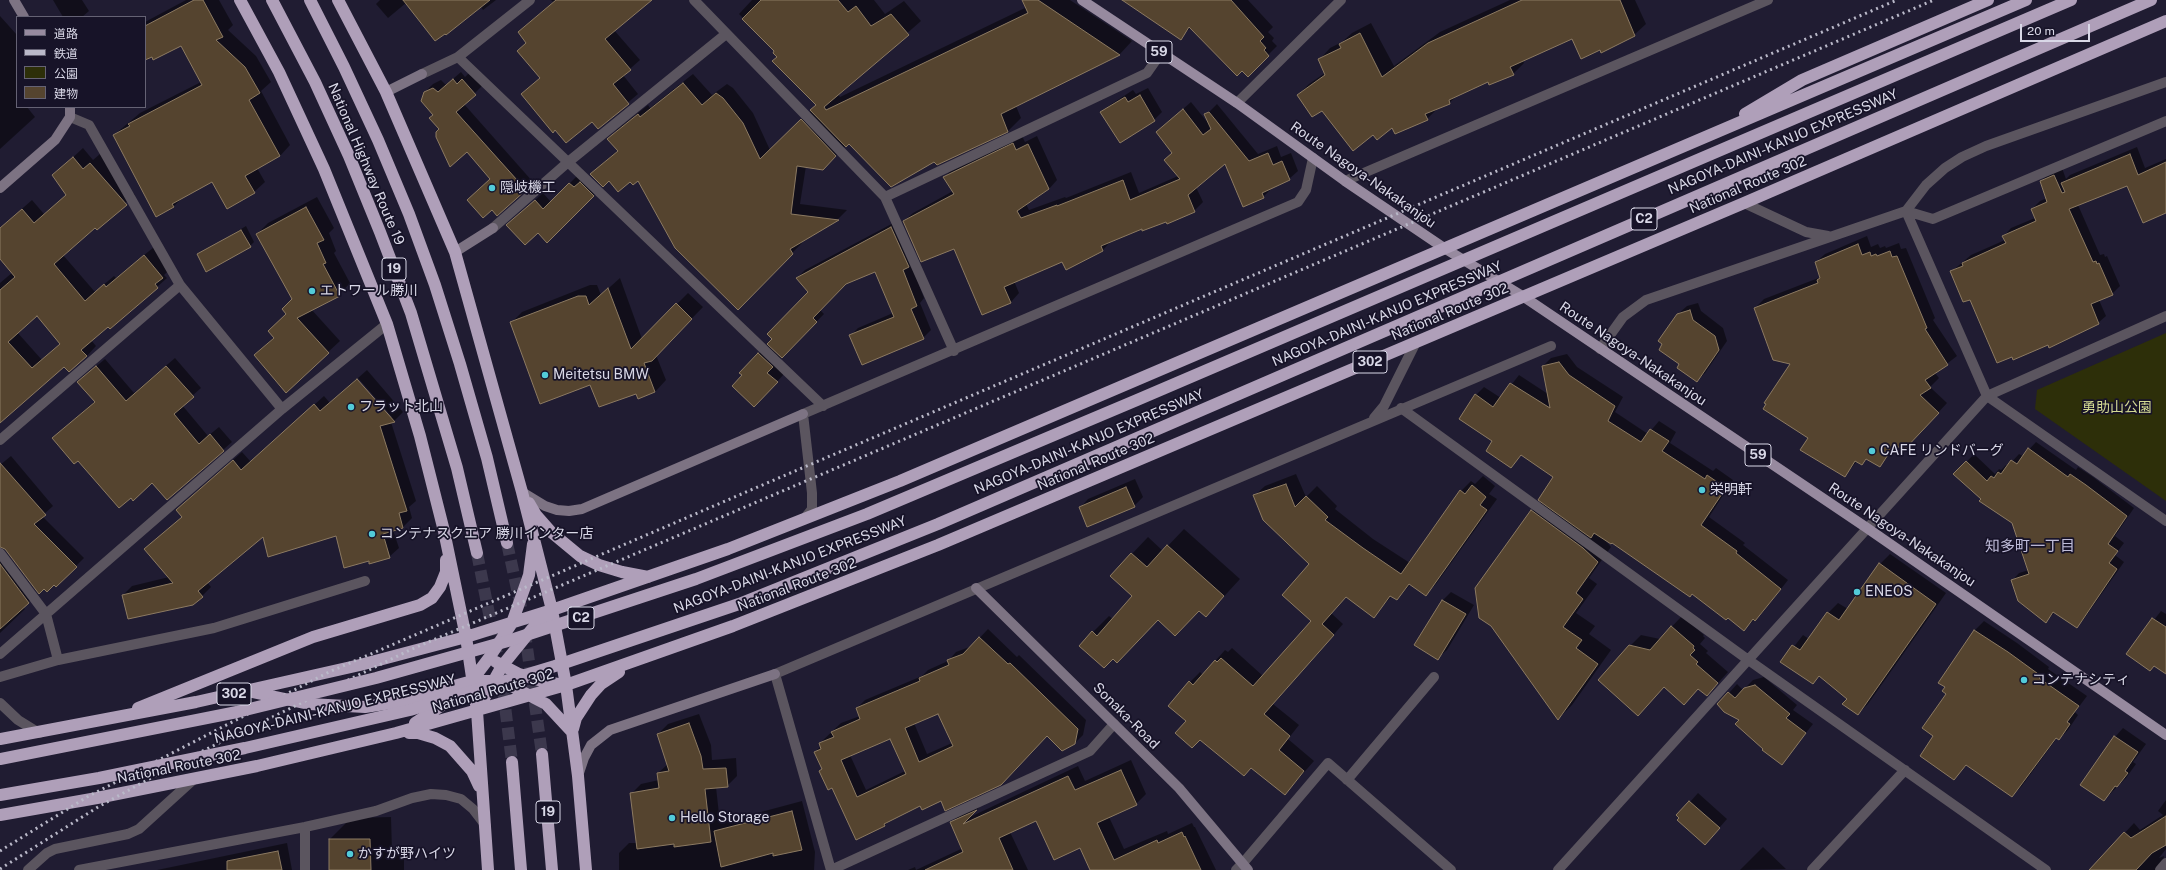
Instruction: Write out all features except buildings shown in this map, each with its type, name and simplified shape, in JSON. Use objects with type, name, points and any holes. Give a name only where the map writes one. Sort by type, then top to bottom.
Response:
[{"type":"highway","points":[[240,0],[279,72],[317,155],[387,324],[420,436],[447,546],[466,637],[477,712],[488,870]]},
{"type":"highway","name":"National Highway Route 19","points":[[272,0],[315,82],[349,156],[405,298],[437,396],[457,468],[477,553]]},
{"type":"highway","name":"National Highway Route 19","points":[[310,0],[378,140],[435,285],[460,364],[487,458],[507,542]]},
{"type":"highway","points":[[338,0],[386,92],[455,252],[534,535],[552,610],[566,685],[578,776],[586,870]]},
{"type":"highway","points":[[1699,141],[1802,80],[1988,0]]},
{"type":"highway","name":"302","points":[[0,739],[39,733],[246,691],[360,665],[466,637],[650,577],[804,520],[900,481],[1444,248],[1699,141],[2026,0]]},
{"type":"highway","name":"NAGOYA-DAINI-KANJO EXPRESSWAY","points":[[0,759],[237,712],[376,678],[523,636],[696,579],[867,514],[2071,0]]},
{"type":"highway","name":"NAGOYA-DAINI-KANJO EXPRESSWAY","points":[[0,795],[99,778],[245,748],[410,710],[555,666],[738,604],[938,524],[2151,0]]},
{"type":"highway","name":"National Route 302","points":[[0,815],[194,779],[310,754],[396,733],[477,712],[566,685],[733,626],[889,565],[1524,297],[2166,21]]},
{"type":"highway","points":[[2104,47],[2166,27]]},
{"type":"highway","points":[[522,492],[536,516],[551,532],[580,556],[599,565],[622,572],[650,577]]},
{"type":"highway","points":[[396,733],[425,718],[472,681],[489,658],[512,623],[529,575],[534,535]]},
{"type":"highway","points":[[109,719],[313,637],[420,605],[432,598],[440,587],[446,572],[447,546]]},
{"type":"highway","points":[[477,712],[502,666],[532,629],[552,610]]},
{"type":"highway","points":[[466,637],[489,658],[502,666],[542,681],[566,685]]},
{"type":"highway","points":[[572,732],[576,718],[591,694],[601,684],[636,661]]},
{"type":"highway","points":[[246,691],[309,704],[365,707],[396,702],[472,681],[493,681],[513,687],[546,704],[572,732]]},
{"type":"highway","points":[[396,733],[418,733],[435,738],[450,746],[472,771],[483,793]]},
{"type":"highway","name":"19","points":[[542,754],[552,870]]},
{"type":"highway","name":"19","points":[[512,762],[522,870]]},
{"type":"main road","name":"Route Nagoya-Nakakanjou","points":[[1082,0],[1237,103],[1345,181],[1444,248],[1524,297],[1867,528],[2166,736]]},
{"type":"street","points":[[14,0],[23,16]]},
{"type":"street","points":[[386,92],[458,58],[530,0]]},
{"type":"street","points":[[694,0],[885,197],[954,351]]},
{"type":"street","points":[[1237,103],[1341,0]]},
{"type":"street","points":[[1345,181],[1768,0]]},
{"type":"street","points":[[455,252],[493,228],[567,163],[726,34]]},
{"type":"street","points":[[885,197],[1147,73],[1161,53]]},
{"type":"street","points":[[458,58],[823,406]]},
{"type":"street","points":[[1600,349],[1623,317],[1646,300],[1906,211],[1931,181],[1945,168],[1962,157],[1986,146],[2166,82]]},
{"type":"street","points":[[0,188],[55,140],[70,112],[89,125],[180,285],[282,409]]},
{"type":"street","points":[[1906,211],[1933,219],[2166,121]]},
{"type":"street","points":[[522,492],[545,506],[557,510],[569,511],[582,509],[954,351],[1298,202],[1306,190],[1313,158]]},
{"type":"street","points":[[1744,203],[1806,232],[1820,236],[1832,236]]},
{"type":"street","points":[[1906,211],[1987,396],[2166,521]]},
{"type":"street","points":[[0,440],[180,285]]},
{"type":"street","points":[[1558,870],[1747,659],[1987,396],[2166,316]]},
{"type":"street","points":[[0,654],[282,409],[387,324]]},
{"type":"street","points":[[1372,420],[1384,406],[1416,342]]},
{"type":"street","points":[[578,776],[584,758],[591,745],[610,730],[775,674],[1372,420],[1551,346]]},
{"type":"street","points":[[1401,408],[1747,659],[2046,870]]},
{"type":"street","points":[[803,414],[812,493],[812,509],[804,520]]},
{"type":"street","points":[[0,553],[46,614],[58,660]]},
{"type":"street","points":[[0,677],[58,660],[214,628],[365,581]]},
{"type":"street","name":"Sonaka-Road","points":[[976,588],[1179,788],[1242,868]]},
{"type":"street","points":[[775,674],[831,870],[1090,751],[1114,724]]},
{"type":"street","points":[[1347,780],[1434,676]]},
{"type":"street","points":[[0,703],[18,720],[39,733]]},
{"type":"street","points":[[1242,868],[1328,763],[1450,870]]},
{"type":"street","points":[[1812,870],[1905,770]]},
{"type":"street","points":[[28,870],[47,853],[55,849],[128,834],[139,829],[194,779]]},
{"type":"street","points":[[79,870],[304,827],[376,811],[412,798],[431,794],[446,795],[461,800],[474,809],[486,826]]},
{"type":"street","points":[[304,827],[305,870]]},
{"type":"street","points":[[2160,870],[2166,863]]},
{"type":"green space","name":"勇助山公園","points":[[2166,333],[2166,501],[2035,409],[2037,390]]},
{"type":"tunnel","points":[[507,543],[522,612],[542,754]]},
{"type":"tunnel","points":[[477,553],[497,654]]},
{"type":"tunnel","points":[[501,674],[512,762]]},
{"type":"railway","points":[[0,851],[87,797],[329,672],[1897,0]]},
{"type":"railway","points":[[0,869],[98,807],[180,762],[412,649],[1934,0]]},
{"type":"place","name":"隠岐機工","points":[[492,188]]},
{"type":"place","name":"エトワール勝川","points":[[312,291]]},
{"type":"place","name":"Meitetsu BMW","points":[[545,375]]},
{"type":"place","name":"フラット北山","points":[[351,407]]},
{"type":"place","name":"CAFE リンドバーグ","points":[[1872,451]]},
{"type":"place","name":"栄明軒","points":[[1702,490]]},
{"type":"place","name":"コンテナスクエア 勝川インター店","points":[[372,534]]},
{"type":"place","name":"ENEOS","points":[[1857,592]]},
{"type":"place","name":"コンテナシティ","points":[[2024,680]]},
{"type":"place","name":"Hello Storage","points":[[672,818]]},
{"type":"place","name":"かすが野ハイツ","points":[[350,854]]},
{"type":"district","name":"知多町一丁目","points":[[2030,546]]}]
